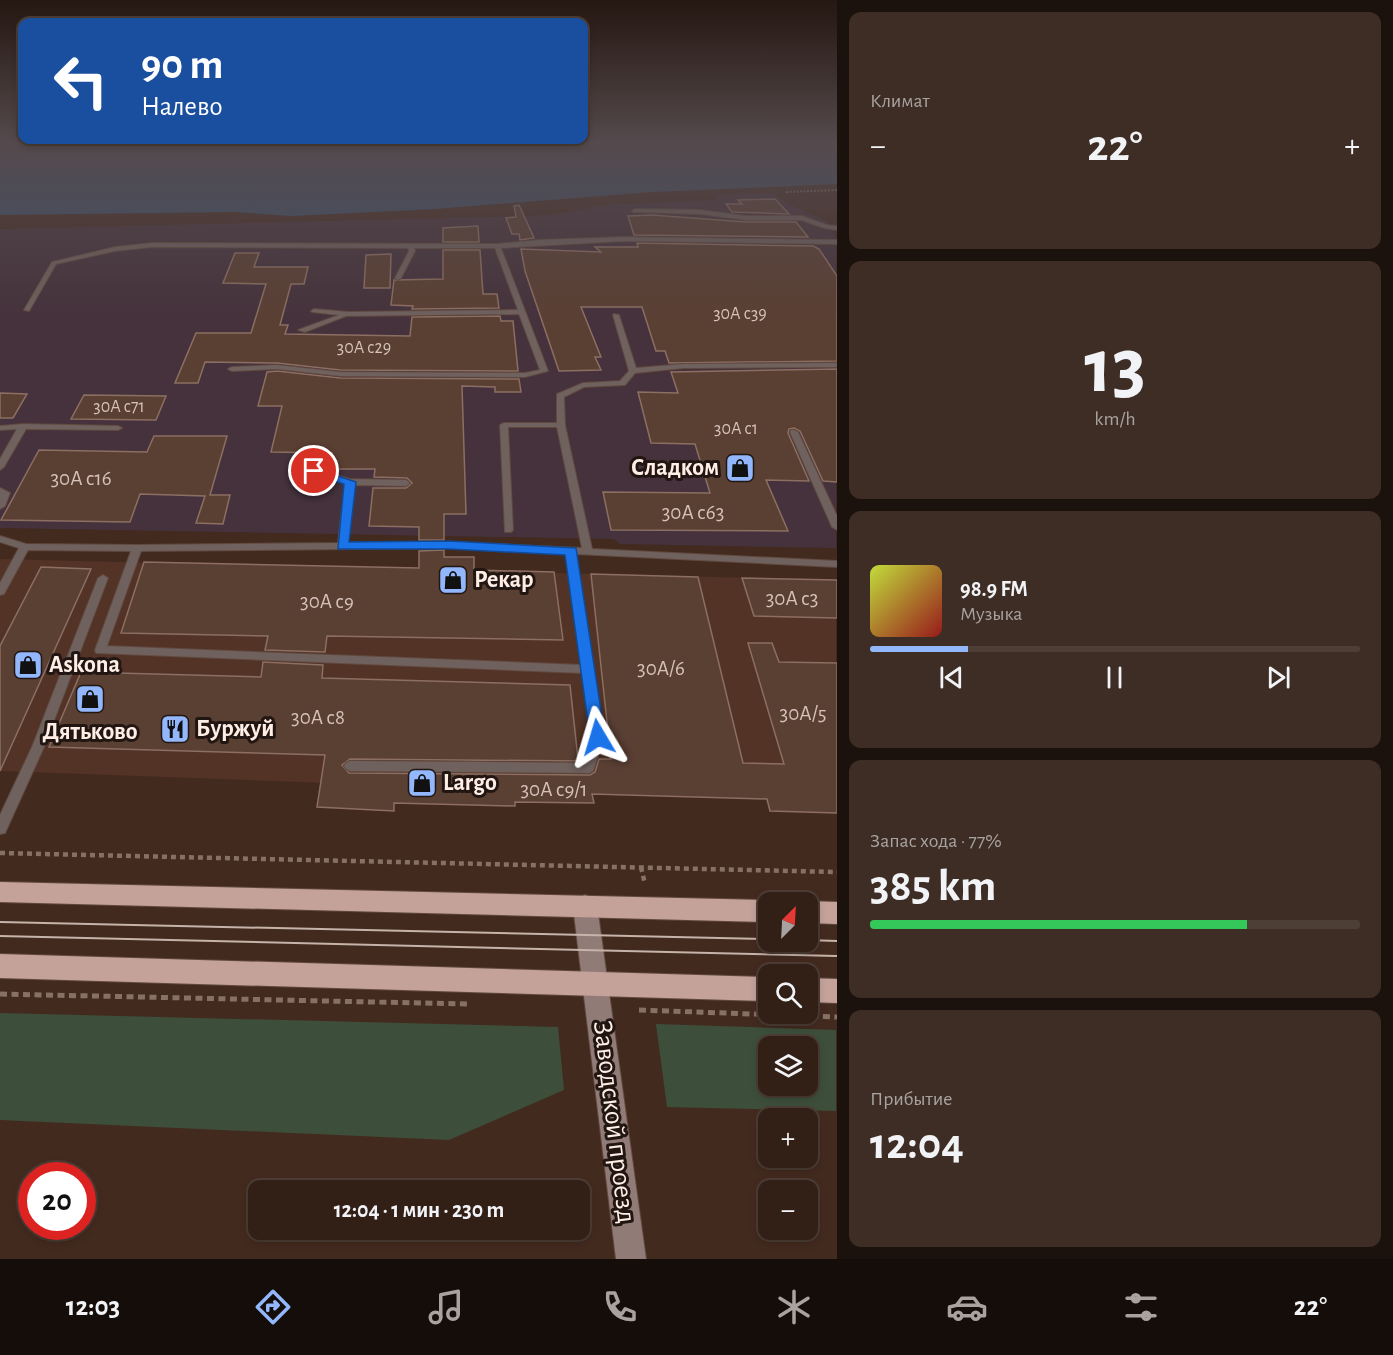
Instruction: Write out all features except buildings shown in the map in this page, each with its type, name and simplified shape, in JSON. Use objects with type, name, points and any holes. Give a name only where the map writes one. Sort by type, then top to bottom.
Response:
[{"type":"highway","points":[[0,892],[758,911]]},
{"type":"highway","points":[[818,912],[837,913]]},
{"type":"highway","points":[[0,966],[758,989]]},
{"type":"highway","points":[[818,990],[837,991]]},
{"type":"street","name":"Заводской проезд","points":[[585,906],[631,1259]]},
{"type":"lane","points":[[635,211],[700,212],[746,218],[802,218],[826,227],[837,228]]},
{"type":"lane","points":[[27,310],[54,263],[116,249],[174,245],[497,246],[651,238],[837,242]]},
{"type":"lane","points":[[398,278],[412,251],[411,246]]},
{"type":"lane","points":[[232,369],[278,367],[363,375],[525,375],[544,371],[497,246]]},
{"type":"lane","points":[[314,311],[349,314],[523,312]]},
{"type":"lane","points":[[302,330],[349,314]]},
{"type":"lane","points":[[616,315],[633,371]]},
{"type":"lane","points":[[588,552],[561,425],[560,396],[583,385],[622,383],[633,371],[684,366],[837,365]]},
{"type":"lane","points":[[508,530],[504,425],[561,425]]},
{"type":"lane","points":[[0,467],[23,426]]},
{"type":"lane","points":[[0,428],[23,426],[118,428]]},
{"type":"lane","points":[[794,432],[837,527]]},
{"type":"lane","points":[[295,466],[350,482],[406,483]]},
{"type":"lane","points":[[342,546],[350,482]]},
{"type":"lane","points":[[0,491],[6,493],[0,506]]},
{"type":"lane","points":[[0,539],[25,547],[449,545],[837,564]]},
{"type":"lane","points":[[0,592],[25,547]]},
{"type":"lane","points":[[137,548],[100,650],[589,669]]},
{"type":"lane","points":[[350,766],[589,768],[598,737],[571,551]]},
{"type":"lane","points":[[0,829],[38,747],[103,578]]},
{"type":"path","points":[[0,853],[837,872]]},
{"type":"path","points":[[641,867],[645,884]]},
{"type":"path","points":[[0,994],[478,1004]]},
{"type":"path","points":[[639,1010],[837,1017]]},
{"type":"shaded area","points":[[789,204],[828,222],[836,237],[836,548],[620,544],[614,539],[0,528],[0,229],[528,216],[558,214],[600,205]]},
{"type":"shaded area","points":[[0,559],[836,580],[836,813],[770,811],[766,799],[0,771]]},
{"type":"green space","points":[[0,1013],[558,1027],[564,1090],[449,1140],[0,1120]]},
{"type":"green space","points":[[656,1024],[836,1030],[836,1111],[818,1111],[818,1108],[667,1107]]},
{"type":"water","points":[[0,204],[502,204],[291,216],[234,212],[0,215]]},
{"type":"tram line","points":[[0,922],[758,939]]},
{"type":"tram line","points":[[0,936],[837,956]]},
{"type":"tram line","points":[[818,940],[837,941]]},
{"type":"place","name":"Сладком","points":[[740,468]]},
{"type":"place","name":"Рекар","points":[[453,580]]},
{"type":"place","name":"Askona","points":[[28,665]]},
{"type":"place","name":"Дятьково","points":[[90,699]]},
{"type":"place","name":"Буржуй","points":[[175,729]]},
{"type":"place","name":"Largo","points":[[422,783]]},
{"type":"route","points":[[314,471],[350,482],[342,546],[449,545],[571,551],[598,737]]}]
